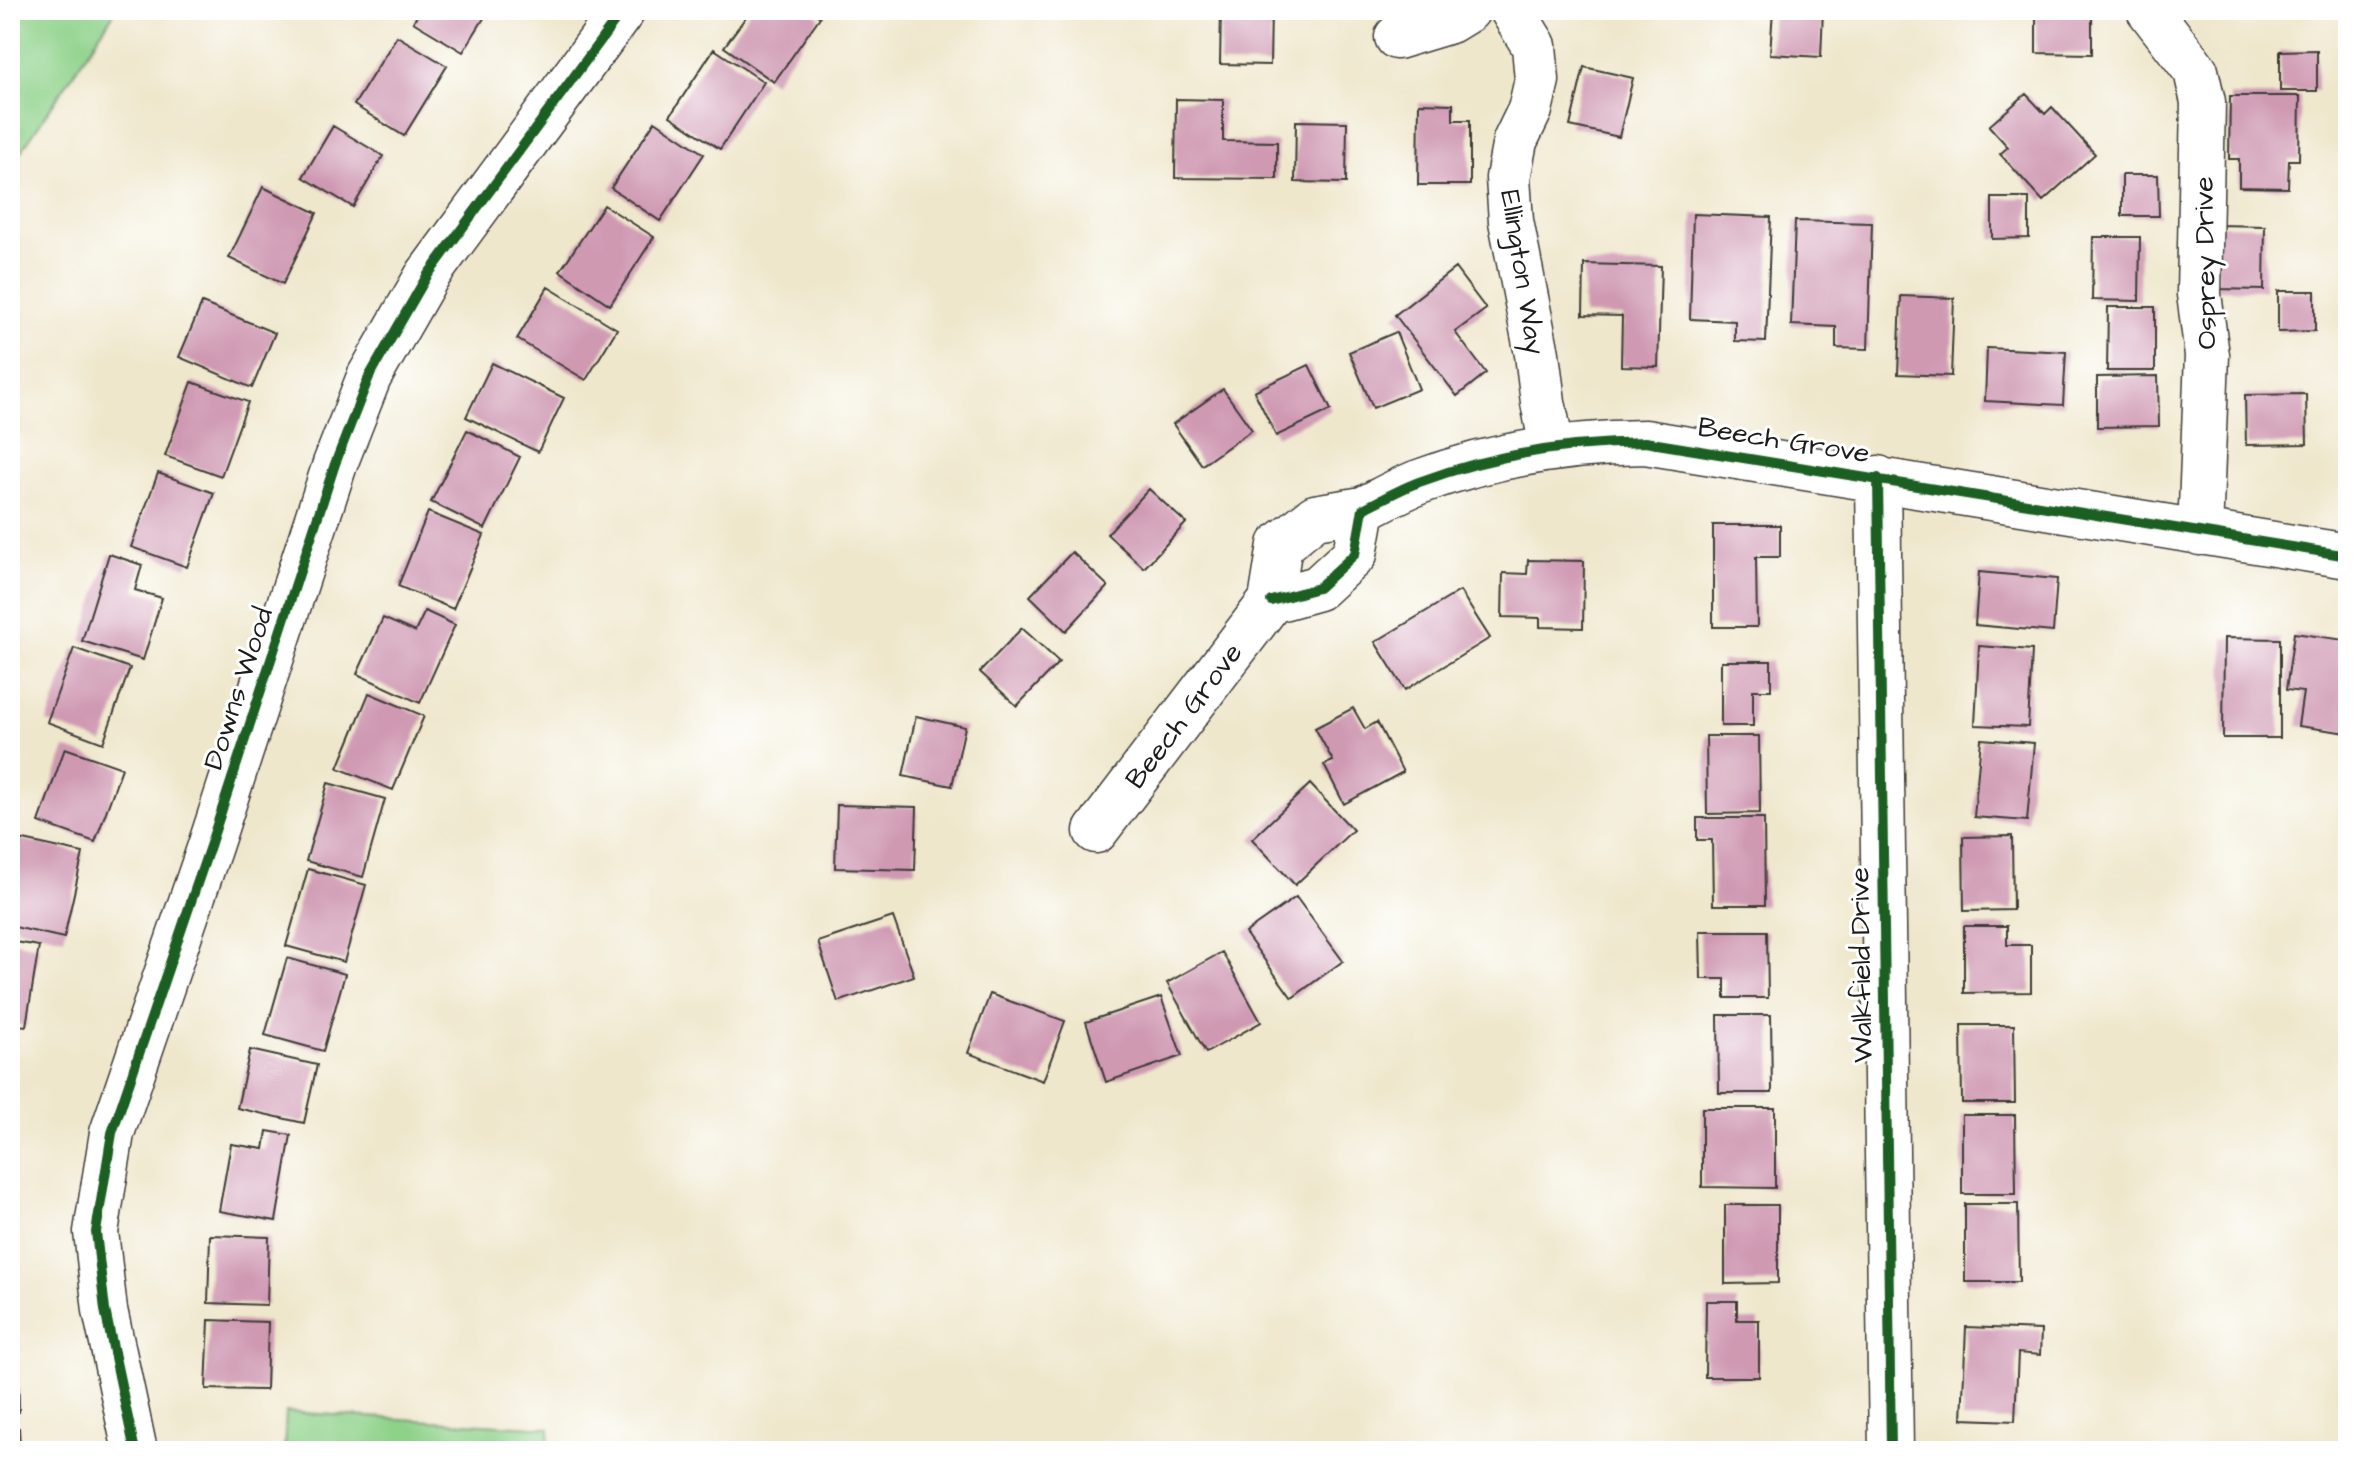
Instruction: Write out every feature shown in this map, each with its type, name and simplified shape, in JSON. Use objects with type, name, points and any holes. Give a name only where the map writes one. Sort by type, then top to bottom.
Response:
[{"type":"street","name":"Downs Wood","points":[[135,1451],[105,1310],[96,1232],[112,1133],[335,464],[369,377],[427,276],[623,10]]},
{"type":"street","points":[[1397,37],[1450,21],[1468,10]]},
{"type":"street","name":"Ellington Way","points":[[1512,10],[1534,46],[1537,80],[1530,110],[1515,141],[1508,178],[1511,221],[1552,448]]},
{"type":"street","name":"Osprey Drive","points":[[2149,10],[2196,71],[2203,102],[2199,294],[2207,355],[2200,533]]},
{"type":"street","name":"Beech Grove","points":[[1096,831],[1271,601],[1280,545],[1315,517],[1363,509],[1417,482],[1482,462],[1552,448],[1645,442],[2348,556]]},
{"type":"street","name":"Walkfield Drive","points":[[1878,478],[1891,1451]]},
{"type":"street","points":[[1271,601],[1318,588],[1355,554],[1363,509]]},
{"type":"green space","points":[[10,10],[116,10],[10,168]]},
{"type":"green space","points":[[286,1412],[550,1428],[548,1451],[284,1451]]},
{"type":"building","points":[[421,10],[489,10],[463,52],[413,22]]},
{"type":"building","points":[[751,10],[811,10],[820,17],[774,82],[724,47]]},
{"type":"building","points":[[1221,10],[1271,10],[1270,65],[1220,64]]},
{"type":"building","points":[[1773,10],[1823,10],[1821,57],[1770,54]]},
{"type":"building","points":[[2036,10],[2092,10],[2092,54],[2036,53]]},
{"type":"building","points":[[397,36],[447,66],[404,136],[354,105]]},
{"type":"building","points":[[714,49],[764,82],[720,149],[670,116]]},
{"type":"building","points":[[2317,50],[2317,91],[2280,91],[2280,51]]},
{"type":"building","points":[[1584,67],[1633,78],[1619,137],[1570,126]]},
{"type":"building","points":[[2026,94],[2045,114],[2052,107],[2095,154],[2043,201],[2000,154],[2008,147],[1989,126]]},
{"type":"building","points":[[2230,96],[2300,96],[2299,160],[2289,160],[2288,188],[2239,187],[2239,159],[2229,159]]},
{"type":"building","points":[[1176,99],[1223,100],[1223,141],[1277,142],[1277,179],[1175,178]]},
{"type":"building","points":[[1419,103],[1453,104],[1453,120],[1470,120],[1470,185],[1418,185]]},
{"type":"building","points":[[655,121],[704,154],[660,221],[611,188]]},
{"type":"building","points":[[1296,121],[1347,122],[1346,183],[1295,182]]},
{"type":"building","points":[[333,126],[383,156],[353,207],[303,177]]},
{"type":"building","points":[[2122,175],[2158,175],[2159,216],[2122,216]]},
{"type":"building","points":[[263,187],[317,213],[283,284],[229,258]]},
{"type":"building","points":[[1992,198],[2029,198],[2029,238],[1992,239]]},
{"type":"building","points":[[604,205],[654,237],[610,305],[560,271]]},
{"type":"building","points":[[1693,214],[1771,217],[1766,342],[1735,341],[1735,321],[1690,319]]},
{"type":"building","points":[[1795,221],[1872,223],[1868,349],[1836,348],[1836,327],[1791,325]]},
{"type":"building","points":[[2218,225],[2265,226],[2264,290],[2217,289]]},
{"type":"building","points":[[2093,237],[2140,237],[2139,301],[2092,300]]},
{"type":"building","points":[[1584,264],[1661,266],[1658,367],[1621,366],[1622,316],[1583,315]]},
{"type":"building","points":[[1455,268],[1486,309],[1455,332],[1486,373],[1457,396],[1395,315]]},
{"type":"building","points":[[548,287],[617,329],[586,380],[517,339]]},
{"type":"building","points":[[2278,291],[2315,291],[2315,331],[2278,332]]},
{"type":"building","points":[[1901,296],[1954,298],[1951,376],[1898,374]]},
{"type":"building","points":[[202,303],[275,333],[252,388],[179,357]]},
{"type":"building","points":[[2108,307],[2155,307],[2155,371],[2107,371]]},
{"type":"building","points":[[1396,332],[1419,389],[1373,408],[1349,352]]},
{"type":"building","points":[[1987,348],[2066,352],[2063,405],[1985,401]]},
{"type":"building","points":[[492,363],[564,398],[538,452],[466,417]]},
{"type":"building","points":[[1309,365],[1331,410],[1276,436],[1254,391]]},
{"type":"building","points":[[2158,376],[2159,426],[2097,427],[2097,377]]},
{"type":"building","points":[[192,382],[248,402],[221,476],[165,456]]},
{"type":"building","points":[[1223,389],[1252,430],[1202,465],[1173,424]]},
{"type":"building","points":[[2306,394],[2307,444],[2246,445],[2245,395]]},
{"type":"building","points":[[467,430],[520,457],[485,529],[431,502]]},
{"type":"building","points":[[158,473],[214,493],[187,567],[131,547]]},
{"type":"building","points":[[1149,489],[1186,523],[1144,568],[1107,534]]},
{"type":"building","points":[[428,512],[484,535],[453,609],[398,586]]},
{"type":"building","points":[[1713,525],[1780,525],[1780,557],[1756,557],[1757,627],[1713,627]]},
{"type":"building","points":[[1072,552],[1108,586],[1066,631],[1030,596]]},
{"type":"building","points":[[109,554],[142,565],[135,590],[162,598],[143,660],[82,641]]},
{"type":"building","points":[[1528,560],[1584,561],[1583,628],[1540,627],[1540,618],[1502,617],[1503,573],[1527,574]]},
{"type":"building","points":[[1979,572],[2057,579],[2053,632],[1975,625]]},
{"type":"building","points":[[1460,591],[1490,638],[1405,690],[1375,642]]},
{"type":"building","points":[[425,611],[455,625],[420,703],[357,674],[383,618],[415,632]]},
{"type":"building","points":[[1022,628],[1059,662],[1017,706],[980,672]]},
{"type":"building","points":[[2294,633],[2345,640],[2343,656],[2348,656],[2348,733],[2298,726],[2303,692],[2286,690]]},
{"type":"building","points":[[2224,638],[2280,639],[2280,738],[2223,738]]},
{"type":"building","points":[[1979,646],[2032,650],[2028,727],[1975,725]]},
{"type":"building","points":[[74,648],[130,668],[103,743],[47,722]]},
{"type":"building","points":[[1721,661],[1771,661],[1771,690],[1753,690],[1753,726],[1721,726]]},
{"type":"building","points":[[369,693],[424,716],[393,790],[338,768]]},
{"type":"building","points":[[1353,708],[1365,729],[1377,722],[1403,772],[1344,804],[1324,765],[1333,761],[1315,728]]},
{"type":"building","points":[[916,716],[965,727],[952,786],[903,776]]},
{"type":"building","points":[[1706,736],[1759,736],[1760,813],[1707,814]]},
{"type":"building","points":[[1981,739],[2034,743],[2027,821],[1974,817]]},
{"type":"building","points":[[65,748],[122,768],[95,842],[39,822]]},
{"type":"building","points":[[328,783],[385,799],[363,877],[306,861]]},
{"type":"building","points":[[1310,784],[1353,830],[1295,885],[1252,839]]},
{"type":"building","points":[[837,805],[917,807],[915,870],[835,868]]},
{"type":"building","points":[[1697,818],[1764,818],[1765,905],[1713,905],[1712,840],[1697,840]]},
{"type":"building","points":[[2012,836],[2013,910],[1964,911],[1963,837]]},
{"type":"building","points":[[10,837],[83,853],[64,938],[10,926]]},
{"type":"building","points":[[308,869],[366,885],[344,962],[286,946]]},
{"type":"building","points":[[1296,897],[1343,961],[1292,998],[1245,933]]},
{"type":"building","points":[[893,917],[914,976],[838,1002],[818,942]]},
{"type":"building","points":[[1964,926],[2007,926],[2007,945],[2031,945],[2031,992],[1964,993]]},
{"type":"building","points":[[1700,931],[1767,931],[1768,998],[1725,998],[1725,979],[1701,979]]},
{"type":"building","points":[[10,941],[39,946],[26,1026],[10,1024]]},
{"type":"building","points":[[1222,952],[1261,1022],[1206,1053],[1167,983]]},
{"type":"building","points":[[287,958],[345,974],[323,1051],[265,1035]]},
{"type":"building","points":[[990,994],[1065,1021],[1043,1081],[968,1053]]},
{"type":"building","points":[[1161,997],[1182,1056],[1106,1082],[1086,1022]]},
{"type":"building","points":[[1718,1015],[1771,1015],[1772,1093],[1719,1093]]},
{"type":"building","points":[[1961,1025],[2014,1025],[2015,1103],[1962,1103]]},
{"type":"building","points":[[250,1050],[317,1065],[304,1123],[237,1108]]},
{"type":"building","points":[[1702,1108],[1775,1108],[1775,1188],[1702,1187]]},
{"type":"building","points":[[1962,1115],[2015,1115],[2016,1194],[1962,1194]]},
{"type":"building","points":[[267,1131],[291,1135],[276,1221],[219,1211],[231,1144],[264,1149]]},
{"type":"building","points":[[1965,1204],[2018,1204],[2019,1282],[1965,1282]]},
{"type":"building","points":[[1725,1205],[1778,1205],[1778,1283],[1725,1284]]},
{"type":"building","points":[[210,1235],[269,1237],[267,1305],[208,1303]]},
{"type":"building","points":[[1706,1301],[1737,1301],[1737,1320],[1759,1320],[1759,1377],[1705,1377]]},
{"type":"building","points":[[209,1320],[268,1322],[266,1390],[206,1389]]},
{"type":"building","points":[[1966,1327],[2041,1330],[2040,1355],[2018,1353],[2015,1421],[1962,1419]]},
{"type":"building","points":[[10,1333],[17,1333],[19,1412],[10,1412]]},
{"type":"building","points":[[10,1428],[19,1428],[20,1451],[10,1451]]},
{"type":"cycle path","points":[[135,1451],[105,1310],[96,1232],[112,1133],[335,464],[369,377],[427,276],[623,10]]},
{"type":"cycle path","points":[[1271,601],[1318,588],[1355,554],[1363,509],[1405,488],[1474,464],[1530,452],[1616,443],[1645,442],[2348,556]]},
{"type":"cycle path","points":[[1878,478],[1891,1451]]}]
